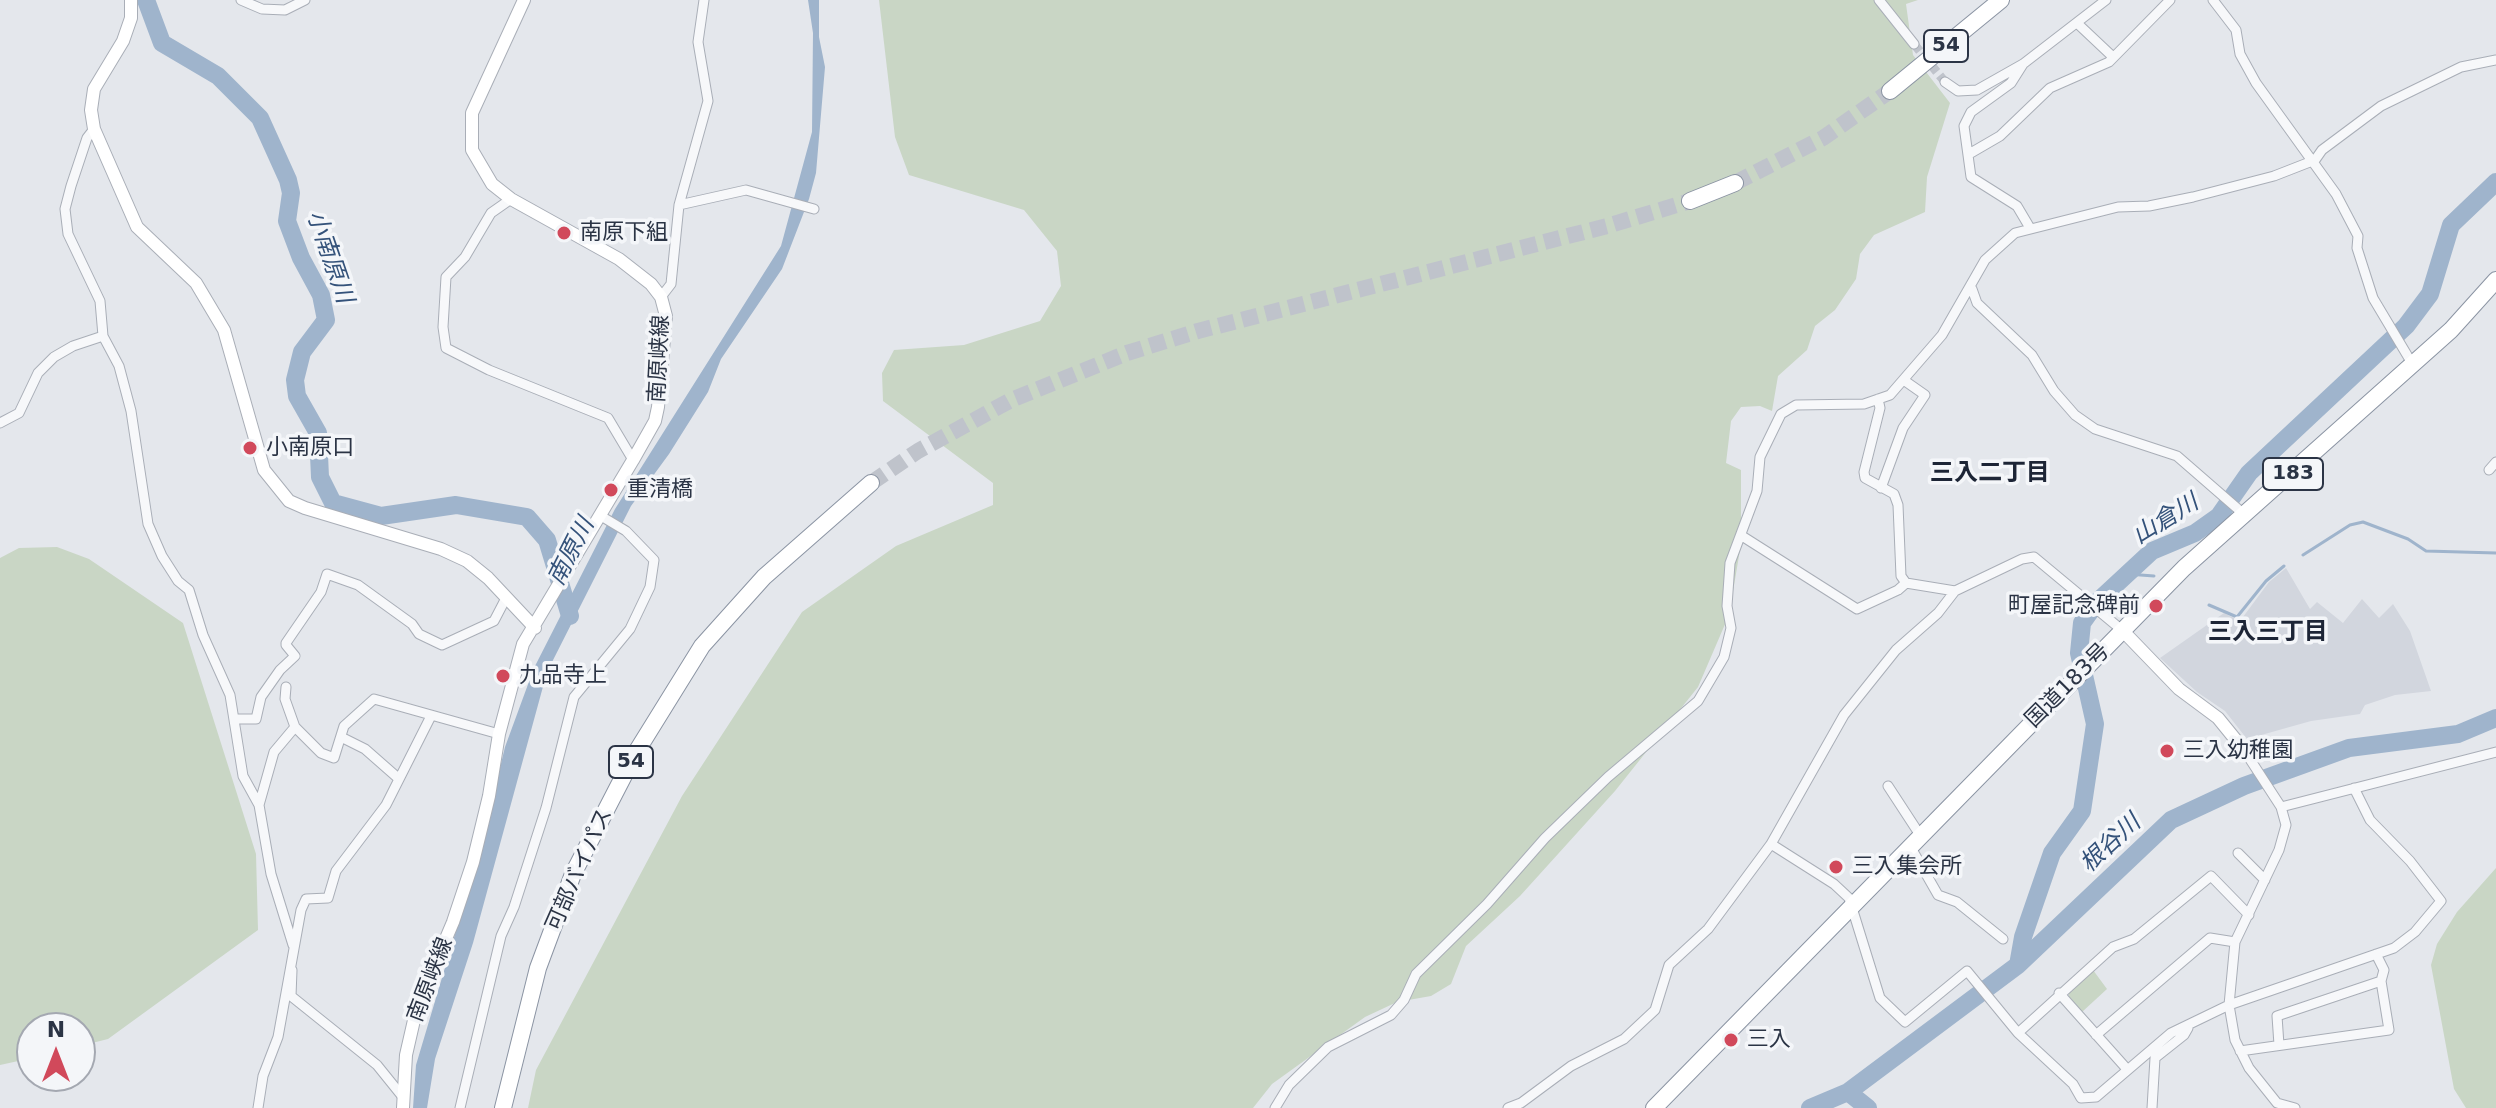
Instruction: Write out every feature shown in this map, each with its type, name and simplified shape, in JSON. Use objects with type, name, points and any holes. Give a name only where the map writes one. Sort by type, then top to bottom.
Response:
[{"type":"highway","name":"54","points":[[1890,91],[2001,0]]},
{"type":"highway","points":[[1690,201],[1735,183]]},
{"type":"highway","name":"国道183号","points":[[1654,1108],[2240,511],[2413,365],[2494,286]]},
{"type":"highway","name":"可部バイパス","points":[[503,1108],[527,1005],[573,874],[635,754],[702,646],[764,577],[871,483]]},
{"type":"main road","points":[[131,0],[131,18],[123,41],[94,89],[91,110],[94,129],[137,227],[196,283],[218,317],[264,470],[289,501],[441,549],[467,561],[535,628]]},
{"type":"main road","name":"南原峡線","points":[[403,1102],[417,1007],[453,922],[473,862],[489,796],[499,734],[523,644],[603,518],[655,421],[658,407],[666,316],[661,297],[651,284],[619,259],[511,199],[492,184],[480,168],[470,132],[479,95],[524,0]]},
{"type":"main road","points":[[2123,631],[2179,689],[2218,718],[2244,750]]},
{"type":"street","points":[[241,0],[262,9],[285,10],[305,0]]},
{"type":"street","points":[[661,297],[671,284],[679,205],[708,101],[698,42],[704,0]]},
{"type":"street","points":[[1879,0],[1914,44]]},
{"type":"street","points":[[1945,82],[1967,93],[2023,64],[2106,0]]},
{"type":"street","points":[[1969,154],[2000,136],[2050,88],[2093,70],[2113,57],[2170,0]]},
{"type":"street","points":[[2213,0],[2236,30],[2240,54],[2256,83],[2315,160],[2358,236],[2357,248],[2373,298],[2413,365]]},
{"type":"street","points":[[2078,24],[2113,57]]},
{"type":"street","points":[[1275,1108],[1289,1085],[1328,1047],[1391,1015],[1404,1000],[1416,974],[1487,904],[1545,838],[1608,777],[1698,701],[1724,657],[1731,628],[1727,606],[1730,563],[1757,491],[1760,457],[1781,414],[1796,405],[1864,404],[1878,399],[1905,381],[1942,335],[1972,289],[1985,260],[2015,233],[2118,207],[2149,206],[2193,197],[2315,160],[2322,150],[2381,106],[2461,67],[2496,60]]},
{"type":"street","points":[[2023,64],[2011,83],[1967,119],[1964,126],[1971,177],[2017,206],[2030,228]]},
{"type":"street","points":[[94,129],[87,138],[65,209],[68,234],[100,301],[103,336],[119,366],[131,411],[148,524],[162,556],[178,581],[189,590],[197,606],[203,635],[230,695],[243,776],[259,805],[271,874],[293,945]]},
{"type":"street","points":[[679,205],[746,190],[814,209]]},
{"type":"street","points":[[511,199],[491,213],[465,257],[446,277],[443,327],[446,348],[515,381],[608,418],[633,460]]},
{"type":"street","points":[[1972,289],[1977,303],[2032,355],[2054,391],[2075,415],[2095,429],[2177,456],[2197,470],[2240,511]]},
{"type":"street","points":[[0,423],[19,413],[29,387],[54,357],[73,346],[103,336]]},
{"type":"street","points":[[1881,488],[1903,428],[1925,395],[1905,381]]},
{"type":"street","points":[[1878,399],[1880,408],[1864,472],[1865,478],[1894,494],[1898,505],[1901,576],[1906,583],[1955,591]]},
{"type":"street","points":[[2489,470],[2496,462]]},
{"type":"street","points":[[460,1108],[501,936],[514,907],[546,808],[574,697],[630,629],[650,587],[654,560],[626,531],[603,518]]},
{"type":"street","points":[[1742,536],[1857,609],[1898,590],[1906,583]]},
{"type":"street","points":[[1508,1108],[1521,1103],[1571,1066],[1624,1039],[1655,1010],[1669,965],[1708,929],[1771,844],[1844,715],[1896,650],[1938,613],[1955,591],[2022,559],[2034,557],[2123,631]]},
{"type":"street","points":[[235,719],[256,719],[261,697],[280,670],[295,656],[286,644],[321,592],[327,574],[358,585],[412,624],[419,634],[442,645],[494,621],[506,598]]},
{"type":"street","points":[[286,687],[285,699],[295,727],[321,753],[334,758],[344,726],[374,699],[499,734]]},
{"type":"street","points":[[258,1108],[263,1076],[278,1037],[289,964],[306,899],[328,898],[336,871],[386,805],[431,716]]},
{"type":"street","points":[[259,805],[274,752],[295,727]]},
{"type":"street","points":[[341,737],[365,749],[398,778]]},
{"type":"street","points":[[2244,750],[2280,805],[2286,825],[2284,837],[2235,942],[2229,1005],[2240,1051],[2277,1103],[2295,1108]]},
{"type":"street","points":[[2280,805],[2496,752]]},
{"type":"street","points":[[1888,786],[1938,895],[1957,902],[2003,939]]},
{"type":"street","points":[[1771,844],[1834,884],[1849,898],[1880,998],[1905,1022],[1969,973],[2018,1033],[2073,1084],[2081,1098],[2096,1097],[2126,1068],[2171,1033],[2188,1028],[2229,1005],[2394,948],[2415,932],[2441,901],[2410,861],[2370,820],[2354,788]]},
{"type":"street","points":[[2238,853],[2265,880]]},
{"type":"street","points":[[2018,1033],[2113,947],[2134,939],[2211,876],[2249,915]]},
{"type":"street","points":[[2096,1035],[2210,938],[2235,942]]},
{"type":"street","points":[[2240,1051],[2389,1030],[2381,981],[2384,970],[2376,954]]},
{"type":"street","points":[[289,964],[293,968],[291,996],[377,1065],[403,1102]]},
{"type":"street","points":[[2279,1045],[2277,1016],[2381,981]]},
{"type":"street","points":[[2059,993],[2126,1068]]},
{"type":"street","points":[[2152,1108],[2155,1058],[2184,1035],[2188,1028]]},
{"type":"shaded area","points":[[2286,568],[2310,609],[2317,602],[2343,623],[2362,599],[2379,618],[2393,604],[2410,631],[2431,691],[2395,695],[2365,705],[2360,714],[2311,721],[2247,739],[2225,711],[2197,692],[2160,658],[2224,613],[2240,621],[2269,582]]},
{"type":"green space","points":[[879,0],[1918,0],[1906,4],[1913,55],[1950,103],[1927,177],[1925,212],[1874,235],[1860,254],[1856,279],[1835,310],[1815,326],[1807,350],[1778,376],[1772,411],[1760,406],[1741,407],[1731,421],[1726,463],[1741,470],[1741,544],[1729,615],[1698,687],[1615,791],[1520,896],[1466,946],[1451,984],[1431,996],[1397,1002],[1365,1017],[1272,1084],[1253,1108],[528,1108],[536,1070],[682,796],[802,612],[896,546],[993,505],[993,483],[883,401],[882,373],[894,350],[964,345],[1040,321],[1061,286],[1057,251],[1024,210],[909,175],[895,137]]},
{"type":"green space","points":[[57,547],[89,559],[183,623],[256,854],[258,930],[108,1039],[96,1042],[96,1012],[16,1012],[16,1062],[0,1065],[0,558],[19,548]]},
{"type":"green space","points":[[2496,868],[2496,1108],[2466,1108],[2454,1089],[2431,965],[2437,944],[2457,912]]},
{"type":"green space","points":[[2093,970],[2107,989],[2082,1012],[2069,998],[2069,991]]},
{"type":"water","points":[[808,0],[819,0],[819,37],[825,67],[816,173],[809,199],[782,269],[721,359],[708,392],[669,454],[631,506],[547,672],[473,943],[435,1059],[427,1108],[413,1108],[416,1065],[480,850],[505,747],[534,668],[615,509],[781,246],[812,132],[813,33]]},
{"type":"waterway","name":"小南原川","points":[[146,0],[162,43],[218,76],[260,118],[288,180],[291,193],[287,221],[301,258],[321,295],[326,320],[302,352],[295,380],[297,396],[318,433],[320,477],[333,503],[381,516],[456,505],[527,517],[547,540],[570,616]]},
{"type":"waterway","name":"山倉川","points":[[2018,965],[2023,937],[2052,853],[2082,811],[2095,724],[2079,653],[2082,623],[2097,602],[2152,551],[2195,533],[2219,516],[2249,473],[2406,326],[2430,294],[2451,225],[2496,182]]},
{"type":"waterway","points":[[2303,555],[2350,525],[2363,522],[2408,539],[2426,551],[2496,553]]},
{"type":"waterway","points":[[2209,605],[2237,617],[2266,581],[2284,566]]},
{"type":"waterway","points":[[2127,574],[2154,576]]},
{"type":"waterway","name":"根谷川","points":[[1810,1108],[1848,1092],[2018,965],[2171,820],[2244,786],[2349,748],[2458,734],[2496,718]]},
{"type":"waterway","points":[[1848,1092],[1868,1108]]},
{"type":"tunnel","points":[[1914,44],[1945,82]]},
{"type":"tunnel","points":[[1735,183],[1823,138],[1890,91]]},
{"type":"tunnel","points":[[871,483],[918,451],[1011,400],[1127,353],[1198,331],[1607,226],[1690,201]]},
{"type":"place","name":"南原下組","points":[[564,233]]},
{"type":"place","name":"小南原口","points":[[250,448]]},
{"type":"place","name":"重清橋","points":[[611,490]]},
{"type":"place","name":"町屋記念碑前","points":[[2156,606]]},
{"type":"place","name":"九品寺上","points":[[503,676]]},
{"type":"place","name":"三入幼稚園","points":[[2167,751]]},
{"type":"place","name":"三入集会所","points":[[1836,867]]},
{"type":"place","name":"三入","points":[[1731,1040]]},
{"type":"district","name":"三入二丁目","points":[[1990,474]]},
{"type":"district","name":"三入三丁目","points":[[2268,633]]},
{"type":"water label","name":"南原川","points":[[572,552]]}]
